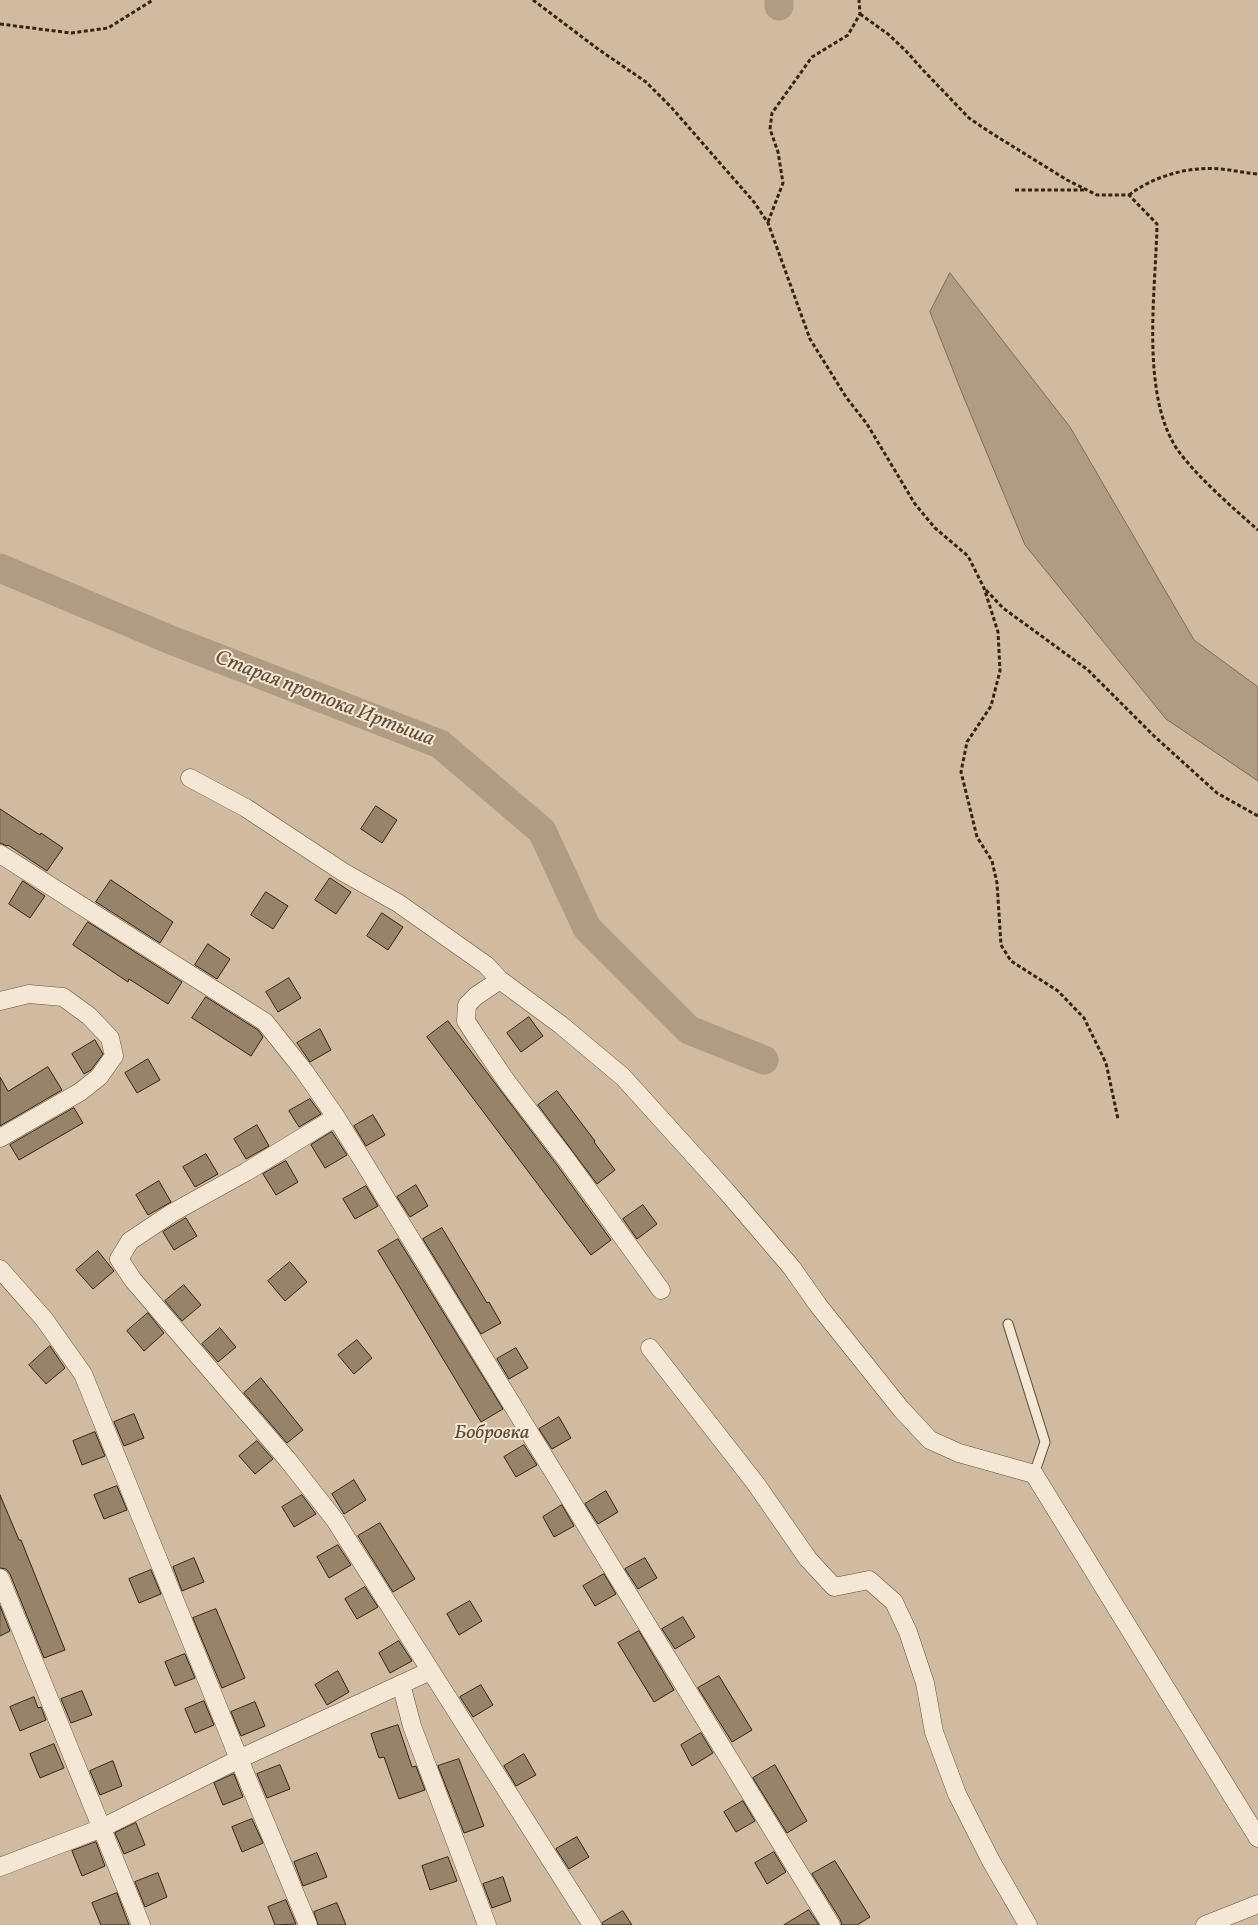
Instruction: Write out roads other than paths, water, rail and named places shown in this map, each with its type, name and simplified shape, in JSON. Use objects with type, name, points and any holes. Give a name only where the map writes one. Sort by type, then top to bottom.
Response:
[{"type":"street","points":[[190,778],[246,808],[343,872],[398,903],[486,965],[500,980],[561,1025],[623,1077],[726,1192],[792,1268],[818,1305],[901,1409],[930,1440],[959,1453],[1034,1474],[1258,1838]]},
{"type":"street","points":[[0,854],[265,1022],[304,1071],[336,1117],[831,1925]]},
{"type":"street","points":[[500,980],[467,1005],[466,1021],[507,1082],[566,1159],[661,1290]]},
{"type":"street","points":[[0,1001],[29,994],[63,997],[89,1016],[110,1038],[114,1056],[100,1077],[80,1092],[0,1138]]},
{"type":"street","points":[[336,1117],[246,1172],[172,1213],[130,1241],[119,1259],[133,1280],[287,1459],[335,1520],[592,1925]]},
{"type":"street","points":[[0,1269],[44,1319],[83,1374],[308,1925]]},
{"type":"street","points":[[650,1348],[756,1484],[808,1559],[834,1588],[869,1580],[894,1602],[908,1632],[925,1683],[934,1732],[957,1794],[991,1861],[1028,1925]]},
{"type":"street","points":[[0,1578],[142,1925]]},
{"type":"street","points":[[0,1867],[102,1828],[239,1759],[430,1671]]},
{"type":"street","points":[[401,1684],[412,1726],[487,1925]]},
{"type":"street","points":[[1205,1925],[1258,1904]]},
{"type":"lane","points":[[1008,1324],[1045,1442],[1034,1474]]},
{"type":"waterway","name":"Старая протока Иртыша","points":[[779,0],[779,6]]},
{"type":"waterway","name":"Старая протока Иртыша","points":[[0,568],[171,640],[440,744],[542,831],[587,928],[689,1030],[764,1060]]},
{"type":"park label","name":"Бобровка","points":[[492,1434]]}]
